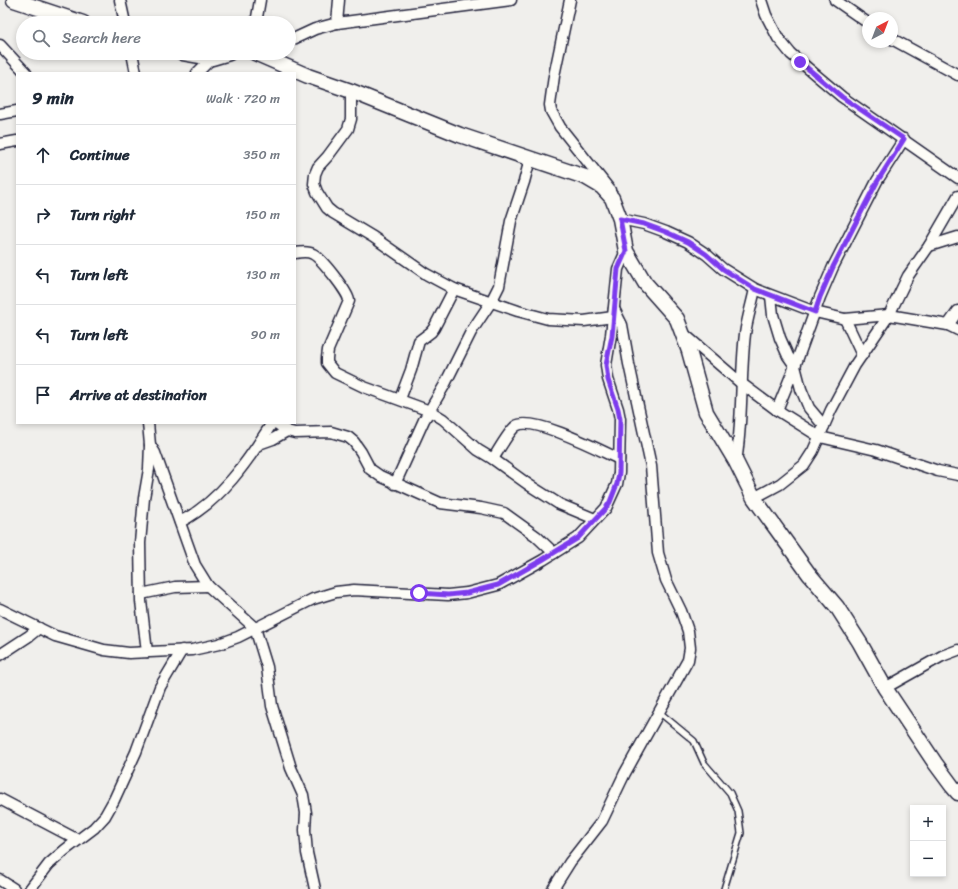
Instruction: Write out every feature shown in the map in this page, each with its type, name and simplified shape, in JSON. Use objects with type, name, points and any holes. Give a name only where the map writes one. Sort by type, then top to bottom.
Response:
[{"type":"street","points":[[14,0],[62,16]]},
{"type":"street","points":[[120,0],[123,16]]},
{"type":"street","points":[[257,16],[260,0]]},
{"type":"street","points":[[337,23],[339,0]]},
{"type":"street","points":[[296,38],[315,29],[337,23],[436,5],[511,0]]},
{"type":"street","points":[[570,0],[554,76],[550,105],[551,111],[560,127],[610,188],[620,219],[626,251],[645,283],[677,319],[689,351],[706,412],[736,462],[754,498],[810,574],[837,606],[885,688],[935,763],[958,793]]},
{"type":"street","points":[[761,0],[766,15],[778,38],[791,54],[819,76],[842,97],[958,178]]},
{"type":"street","points":[[835,0],[862,19]]},
{"type":"street","points":[[898,42],[958,75]]},
{"type":"street","points":[[0,45],[25,72]]},
{"type":"street","points":[[133,60],[136,72]]},
{"type":"street","points":[[198,72],[210,60]]},
{"type":"street","points":[[277,60],[308,76],[351,91],[460,135],[585,177],[602,187],[612,198]]},
{"type":"street","points":[[351,91],[351,119],[348,129],[316,170],[314,184],[327,208],[373,237],[426,274],[454,289],[548,320],[584,321],[613,313]]},
{"type":"street","points":[[0,114],[16,111]]},
{"type":"street","points":[[777,410],[825,285],[877,182],[904,139]]},
{"type":"street","points":[[0,144],[16,141]]},
{"type":"street","points":[[395,484],[415,438],[472,332],[499,286],[511,221],[530,159]]},
{"type":"street","points":[[754,498],[780,484],[804,465],[820,437],[831,410],[862,355],[889,315],[908,276],[929,246],[958,196]]},
{"type":"street","points":[[620,219],[644,224],[688,242],[706,254],[723,269],[755,289],[815,312],[845,319],[889,315],[948,325],[958,330]]},
{"type":"street","points":[[929,246],[958,237]]},
{"type":"street","points":[[296,253],[302,251],[314,254],[336,278],[349,297],[349,301],[328,350],[327,358],[329,367],[336,374],[380,393],[430,411],[443,419],[478,450],[529,485],[559,504],[595,520]]},
{"type":"street","points":[[0,609],[55,636],[104,650],[129,653],[192,650],[219,644],[238,637],[313,599],[336,592],[354,590],[448,595],[467,593],[498,585],[554,553],[578,538],[606,508],[614,494],[619,473],[620,419],[608,380],[606,365],[612,336],[618,269],[626,251]]},
{"type":"street","points":[[400,399],[411,370],[419,341],[434,328],[454,289]]},
{"type":"street","points":[[736,462],[741,421],[742,366],[745,332],[755,289]]},
{"type":"street","points":[[771,296],[773,315],[780,338],[788,356],[795,366],[801,389],[809,408],[824,426]]},
{"type":"street","points":[[948,325],[958,311]]},
{"type":"street","points":[[553,889],[570,862],[602,821],[624,773],[688,660],[690,648],[686,624],[666,580],[658,553],[651,466],[622,325],[613,313]]},
{"type":"street","points":[[845,319],[862,355]]},
{"type":"street","points":[[682,332],[742,384],[777,410],[820,437],[876,450],[938,471],[958,475]]},
{"type":"street","points":[[148,424],[150,445],[149,469],[144,498],[140,543],[141,594],[148,652]]},
{"type":"street","points":[[180,522],[193,516],[207,505],[229,482],[259,444],[271,424]]},
{"type":"street","points":[[277,424],[287,431],[295,434],[331,432],[348,437],[354,442],[361,452],[370,470],[395,484],[440,503],[488,509],[504,513],[536,536],[554,553]]},
{"type":"street","points":[[493,459],[515,426],[523,424],[535,425],[562,432],[619,459]]},
{"type":"street","points":[[259,444],[273,439],[287,431]]},
{"type":"street","points":[[150,445],[155,453],[195,565],[208,586],[255,628],[267,667],[272,706],[291,768],[303,795],[306,812],[305,830],[307,853],[315,889]]},
{"type":"street","points":[[141,594],[175,587],[208,586]]},
{"type":"street","points":[[0,654],[39,628]]},
{"type":"street","points":[[30,889],[49,864],[94,828],[105,816],[136,752],[160,687],[182,650]]},
{"type":"street","points":[[885,688],[942,656],[958,650]]},
{"type":"street","points":[[0,799],[78,840]]},
{"type":"street","points":[[0,880],[14,889]]},
{"type":"lane","points":[[659,712],[694,741],[704,763],[730,793],[738,811],[741,833],[724,889]]},
{"type":"route","points":[[419,593],[448,595],[467,593],[498,585],[578,538],[610,502],[614,494],[619,473],[620,419],[608,380],[606,365],[612,336],[615,287],[618,269],[626,251],[620,219],[644,224],[688,242],[706,254],[723,269],[755,289],[815,312],[833,267],[854,226],[877,182],[904,139],[842,97],[819,76],[800,62]]}]
